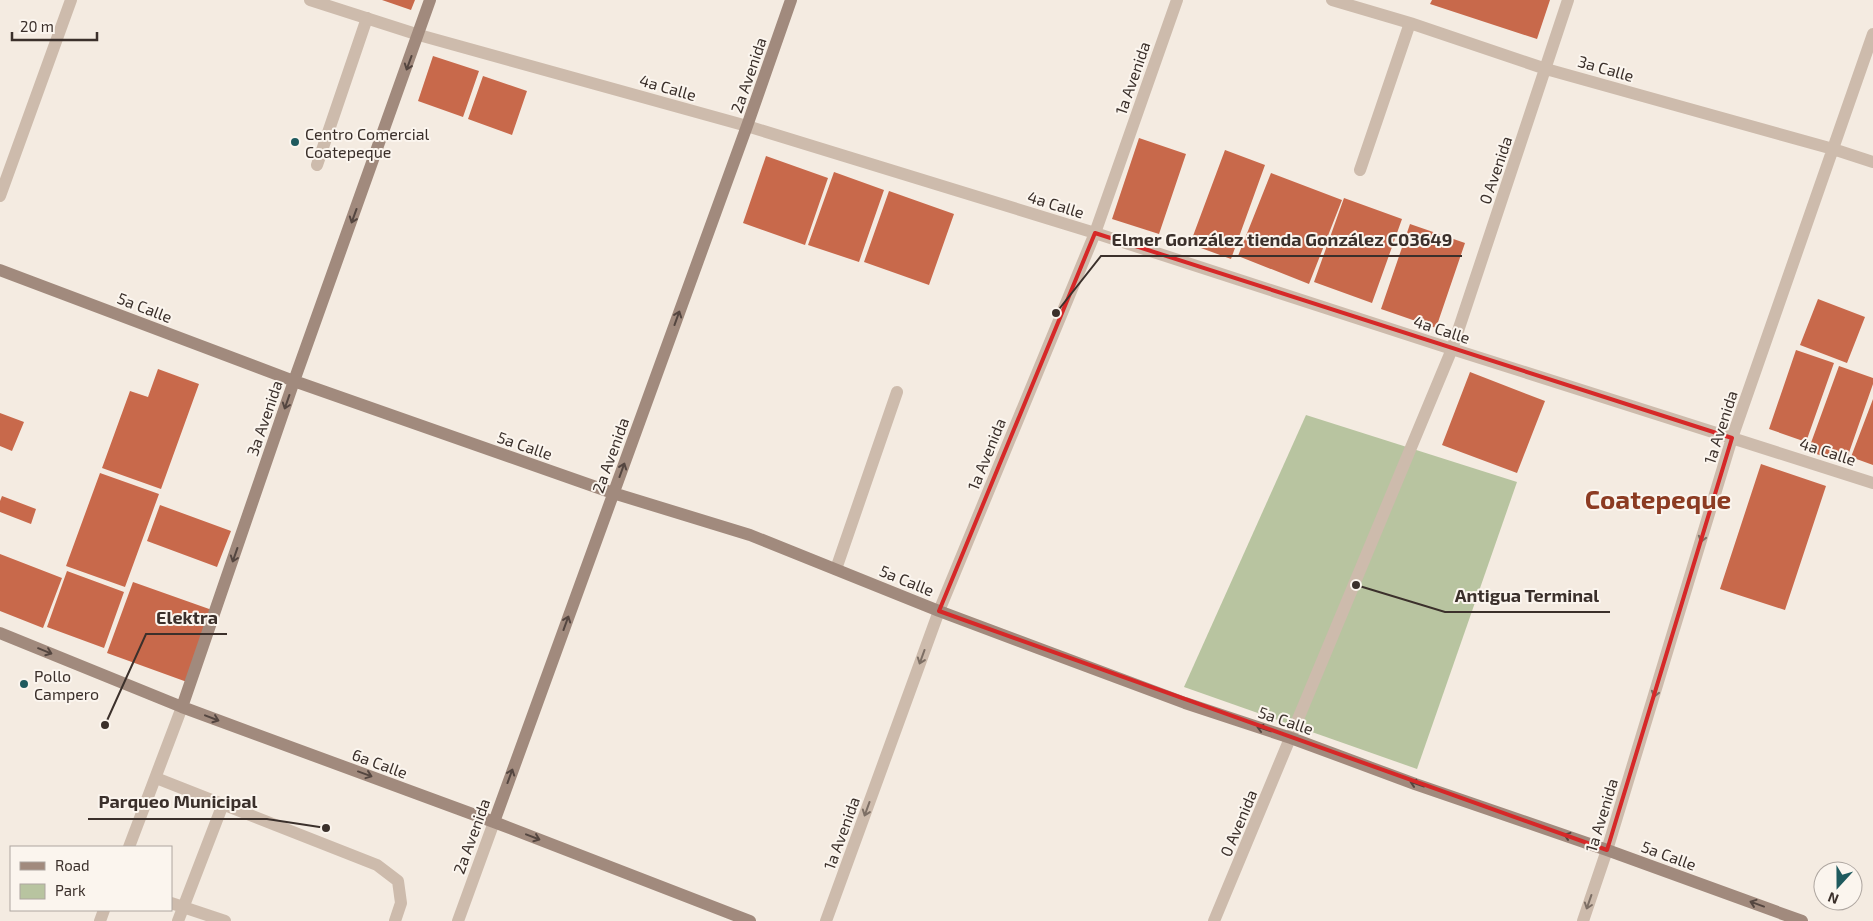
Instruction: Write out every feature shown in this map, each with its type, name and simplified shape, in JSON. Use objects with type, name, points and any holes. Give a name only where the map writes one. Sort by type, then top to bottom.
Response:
[{"type":"main road","name":"3a Avenida","points":[[182,707],[294,381],[430,0]]},
{"type":"main road","name":"2a Avenida","points":[[494,822],[791,0]]},
{"type":"main road","name":"5a Calle","points":[[0,270],[294,381],[613,493],[750,535],[939,611],[1186,703],[1291,738],[1802,921]]},
{"type":"main road","name":"6a Calle","points":[[0,633],[182,707],[494,822],[750,921]]},
{"type":"street","points":[[0,196],[71,0]]},
{"type":"street","name":"4a Calle","points":[[310,0],[419,35],[747,126],[1095,233],[1873,483]]},
{"type":"street","name":"1a Avenida","points":[[826,921],[939,611],[1095,233],[1177,0]]},
{"type":"street","name":"3a Calle","points":[[1332,0],[1410,23],[1546,68],[1873,162]]},
{"type":"street","name":"0 Avenida","points":[[1214,921],[1452,349],[1568,0]]},
{"type":"street","points":[[317,165],[367,18]]},
{"type":"street","points":[[1360,170],[1410,23]]},
{"type":"street","name":"1a Avenida","points":[[1582,921],[1607,850],[1732,438],[1873,34]]},
{"type":"street","points":[[836,569],[898,392]]},
{"type":"street","name":"3a Avenida","points":[[129,846],[182,707]]},
{"type":"street","points":[[156,778],[377,865],[398,881],[401,903],[395,921]]},
{"type":"street","points":[[178,921],[223,804]]},
{"type":"street","name":"2a Avenida","points":[[458,921],[494,822]]},
{"type":"street","points":[[172,903],[225,921]]},
{"type":"highlighted area","points":[[1095,233],[1732,438],[1607,850],[939,611]]},
{"type":"green space","points":[[1306,415],[1517,482],[1417,769],[1184,687]]},
{"type":"building","points":[[382,0],[415,0],[411,10]]},
{"type":"building","points":[[1432,0],[1550,0],[1537,39],[1430,4]]},
{"type":"building","points":[[433,56],[479,71],[463,117],[418,101]]},
{"type":"building","points":[[483,76],[527,91],[512,135],[468,119]]},
{"type":"building","points":[[1139,138],[1186,154],[1159,234],[1112,219]]},
{"type":"building","points":[[1225,150],[1265,165],[1231,259],[1190,244]]},
{"type":"building","points":[[766,156],[828,178],[805,245],[743,223]]},
{"type":"building","points":[[834,172],[884,190],[859,262],[808,245]]},
{"type":"building","points":[[1271,173],[1342,200],[1309,284],[1238,256]]},
{"type":"building","points":[[889,191],[954,214],[929,285],[864,262]]},
{"type":"building","points":[[1344,198],[1402,219],[1372,303],[1314,282]]},
{"type":"building","points":[[1410,224],[1465,243],[1436,328],[1381,309]]},
{"type":"building","points":[[1818,299],[1865,317],[1847,363],[1800,345]]},
{"type":"building","points":[[1796,350],[1834,363],[1806,442],[1769,429]]},
{"type":"building","points":[[1839,366],[1873,378],[1873,384],[1845,464],[1808,451]]},
{"type":"building","points":[[158,369],[199,384],[161,489],[102,468],[130,391],[148,397]]},
{"type":"building","points":[[1470,372],[1545,401],[1517,473],[1442,445]]},
{"type":"building","points":[[1873,399],[1873,465],[1851,457]]},
{"type":"building","points":[[0,413],[24,422],[12,451],[0,446]]},
{"type":"building","points":[[1761,464],[1826,486],[1785,610],[1720,589]]},
{"type":"building","points":[[100,473],[159,494],[125,587],[66,566]]},
{"type":"building","points":[[2,496],[36,509],[31,524],[0,512]]},
{"type":"building","points":[[160,505],[231,531],[217,567],[147,541]]},
{"type":"building","points":[[0,554],[62,578],[43,628],[0,611]]},
{"type":"building","points":[[67,571],[124,592],[104,648],[47,627]]},
{"type":"building","points":[[133,582],[212,610],[187,682],[107,653]]},
{"type":"place","name":"Centro Comercial Coatepeque","points":[[295,142]]},
{"type":"place","name":"Elmer González tienda González C03649","points":[[1056,313]]},
{"type":"place","name":"Antigua Terminal","points":[[1356,585]]},
{"type":"place","name":"Pollo Campero","points":[[24,684]]},
{"type":"place","name":"Elektra","points":[[105,725]]},
{"type":"place","name":"Parqueo Municipal","points":[[326,828]]},
{"type":"district","name":"Coatepeque","points":[[1658,498]]}]
